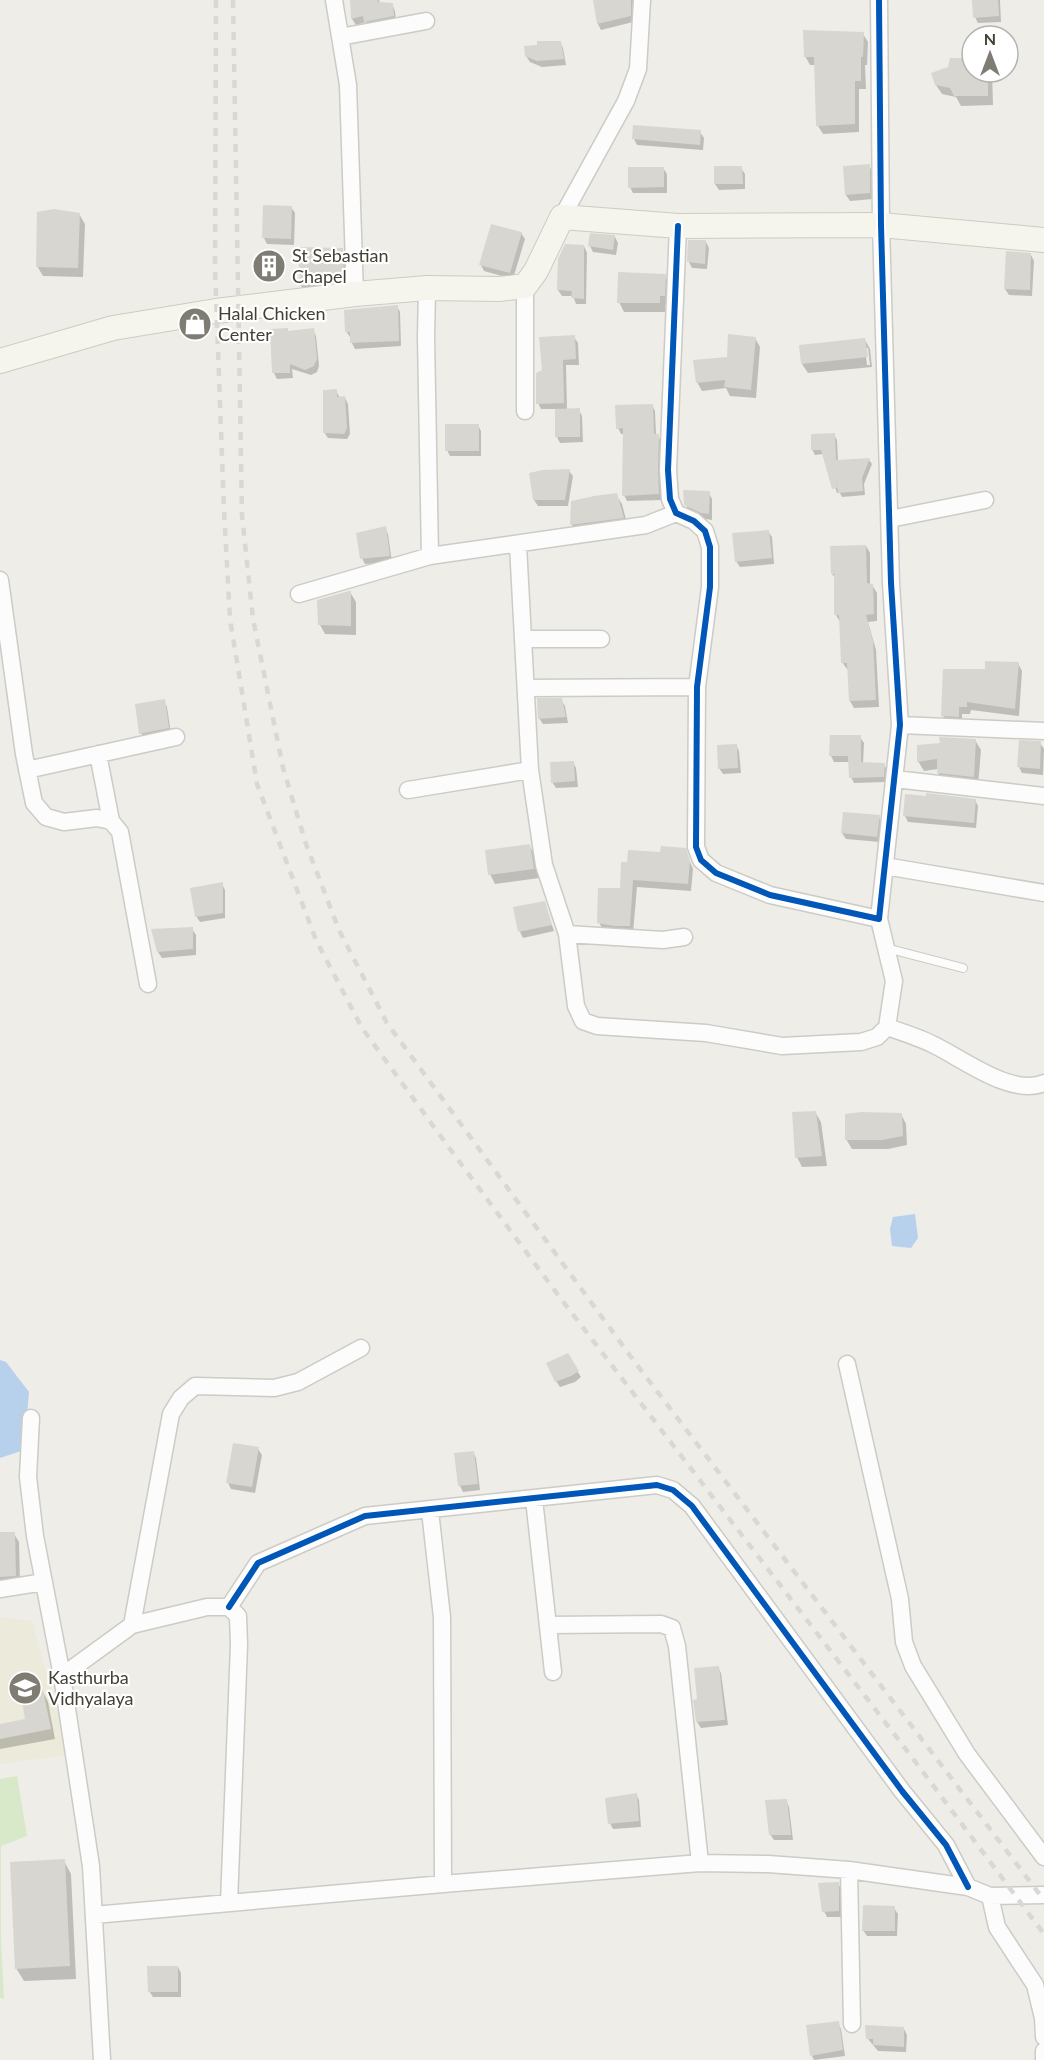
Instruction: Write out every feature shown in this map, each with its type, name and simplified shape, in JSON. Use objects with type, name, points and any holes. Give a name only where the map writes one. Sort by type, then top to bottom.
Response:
[{"type":"street","points":[[334,0],[348,86],[355,294]]},
{"type":"street","points":[[525,411],[525,286],[536,271],[562,217],[626,101],[638,69],[642,0]]},
{"type":"street","points":[[518,544],[530,770],[544,865],[567,934],[576,1005],[583,1021],[597,1026],[706,1033],[782,1046],[861,1042],[877,1037],[887,1027],[894,981],[879,919],[900,725],[891,583],[880,225],[879,0]]},
{"type":"street","points":[[340,37],[426,21]]},
{"type":"street","points":[[562,217],[678,226],[880,225],[1044,240]]},
{"type":"street","points":[[678,226],[668,470],[670,499],[676,513],[694,521],[705,531],[710,547],[710,587],[697,687],[696,847],[701,860],[716,873],[770,895],[879,919]]},
{"type":"street","points":[[0,361],[113,328],[216,311],[355,294],[427,288],[499,289],[525,286]]},
{"type":"street","points":[[427,288],[430,556]]},
{"type":"street","points":[[890,519],[984,501]]},
{"type":"street","points":[[299,594],[430,556],[646,525],[676,513]]},
{"type":"street","points":[[0,580],[27,770],[34,803],[46,817],[64,822],[97,818],[111,821]]},
{"type":"street","points":[[523,639],[601,639]]},
{"type":"street","points":[[526,688],[697,687]]},
{"type":"street","points":[[900,725],[1044,732]]},
{"type":"street","points":[[27,770],[176,737]]},
{"type":"street","points":[[98,754],[111,821],[120,832],[148,984]]},
{"type":"street","points":[[408,790],[530,770]]},
{"type":"street","points":[[895,779],[1044,796]]},
{"type":"street","points":[[885,866],[1044,893]]},
{"type":"street","points":[[567,934],[663,940],[684,937]]},
{"type":"street","points":[[887,1027],[932,1044],[1017,1087],[1035,1087],[1044,1083]]},
{"type":"street","points":[[132,1626],[171,1414],[181,1398],[195,1386],[274,1388],[298,1382],[361,1348]]},
{"type":"street","points":[[847,1364],[900,1599],[904,1642],[913,1666],[967,1754],[1044,1857]]},
{"type":"street","points":[[31,1418],[28,1477],[35,1536],[62,1676],[91,1866],[102,2060]]},
{"type":"street","points":[[229,1607],[258,1563],[365,1516],[430,1511],[657,1485],[673,1490],[692,1506],[902,1791],[946,1845],[968,1887]]},
{"type":"street","points":[[534,1499],[553,1672]]},
{"type":"street","points":[[430,1511],[442,1617],[443,1884]]},
{"type":"street","points":[[0,1589],[44,1582]]},
{"type":"street","points":[[62,1676],[132,1626],[207,1607],[229,1607],[238,1616],[239,1645],[230,1903]]},
{"type":"street","points":[[548,1626],[662,1624],[672,1628],[677,1646],[700,1863]]},
{"type":"street","points":[[94,1915],[700,1863],[768,1864],[849,1870],[968,1887],[990,1896],[1044,1895]]},
{"type":"street","points":[[849,1870],[852,2024]]},
{"type":"street","points":[[990,1896],[997,1927],[1035,1985],[1043,2018],[1044,2037]]},
{"type":"street","points":[[1044,2051],[1044,2060]]},
{"type":"lane","points":[[886,948],[963,968]]},
{"type":"shaded area","name":"Kasthurba Vidhyalaya","points":[[0,1617],[32,1621],[69,1755],[0,1764]]},
{"type":"green space","points":[[17,1776],[27,1836],[1,1846],[1,1939],[4,1999],[0,1998],[0,1779]]},
{"type":"water","points":[[915,1214],[918,1238],[911,1248],[892,1246],[890,1229],[893,1217]]},
{"type":"water","points":[[0,1360],[6,1362],[29,1392],[24,1450],[0,1458]]},
{"type":"building","points":[[350,0],[378,0],[378,2],[393,3],[394,16],[364,22],[363,16],[351,19]]},
{"type":"building","points":[[593,0],[631,0],[631,16],[597,24]]},
{"type":"building","points":[[972,0],[998,0],[999,16],[973,18]]},
{"type":"building","points":[[803,30],[864,32],[861,81],[855,81],[855,124],[816,126],[814,57],[804,57]]},
{"type":"building","points":[[537,41],[561,41],[564,59],[537,61],[525,56],[524,46],[537,45]]},
{"type":"building","points":[[950,58],[960,58],[960,84],[988,84],[988,96],[954,96],[950,88],[935,85],[931,73],[948,67]]},
{"type":"building","points":[[633,125],[701,130],[700,145],[632,139]]},
{"type":"building","points":[[870,164],[870,193],[845,195],[843,166]]},
{"type":"building","points":[[714,166],[742,166],[743,184],[714,184]]},
{"type":"building","points":[[628,167],[664,167],[664,187],[628,188]]},
{"type":"building","points":[[263,205],[292,206],[291,239],[262,238]]},
{"type":"building","points":[[54,209],[80,213],[78,268],[36,267],[37,212]]},
{"type":"building","points":[[491,224],[522,232],[510,273],[479,265]]},
{"type":"building","points":[[590,233],[615,235],[613,250],[588,246]]},
{"type":"building","points":[[688,240],[706,240],[705,264],[687,262]]},
{"type":"building","points":[[565,244],[584,245],[584,299],[571,298],[572,291],[557,290],[558,259]]},
{"type":"building","points":[[298,247],[343,248],[344,281],[300,286]]},
{"type":"building","points":[[1006,251],[1031,253],[1030,290],[1004,289]]},
{"type":"building","points":[[618,272],[666,274],[665,296],[660,296],[660,303],[617,303]]},
{"type":"building","points":[[398,305],[399,341],[350,343],[350,332],[345,332],[344,310]]},
{"type":"building","points":[[288,328],[288,331],[314,328],[317,359],[314,366],[305,370],[290,364],[290,373],[272,373],[270,329]]},
{"type":"building","points":[[728,334],[756,337],[751,390],[724,387],[725,380],[696,383],[693,360],[727,357]]},
{"type":"building","points":[[575,335],[576,359],[563,360],[564,403],[536,404],[536,373],[542,370],[539,337]]},
{"type":"building","points":[[865,338],[868,357],[801,364],[799,345]]},
{"type":"building","points":[[337,389],[337,397],[345,396],[347,428],[344,434],[323,433],[323,390]]},
{"type":"building","points":[[653,404],[654,434],[659,434],[659,494],[622,496],[623,428],[616,429],[615,405]]},
{"type":"building","points":[[580,408],[580,437],[555,437],[555,409]]},
{"type":"building","points":[[445,424],[479,424],[479,451],[445,451]]},
{"type":"building","points":[[835,433],[836,460],[870,458],[862,478],[863,491],[838,493],[836,479],[837,488],[832,489],[821,450],[811,450],[811,434]]},
{"type":"building","points":[[570,469],[565,500],[533,500],[529,473]]},
{"type":"building","points":[[683,490],[710,491],[709,514],[684,505]]},
{"type":"building","points":[[617,493],[624,518],[570,525],[571,501]]},
{"type":"building","points":[[386,526],[390,556],[360,559],[356,533]]},
{"type":"building","points":[[769,530],[772,558],[735,562],[732,533]]},
{"type":"building","points":[[866,545],[867,583],[873,584],[874,614],[866,615],[873,641],[876,700],[849,701],[847,663],[841,663],[839,615],[834,615],[834,574],[831,574],[830,546]]},
{"type":"building","points":[[351,591],[351,626],[318,625],[317,600]]},
{"type":"building","points":[[985,661],[1019,662],[1015,709],[967,702],[967,707],[959,707],[959,717],[941,716],[943,669],[985,669]]},
{"type":"building","points":[[537,698],[562,698],[566,717],[538,719]]},
{"type":"building","points":[[165,699],[169,728],[139,734],[135,704]]},
{"type":"building","points":[[830,735],[861,735],[861,762],[885,763],[884,777],[849,778],[848,756],[829,756]]},
{"type":"building","points":[[939,737],[976,739],[974,777],[937,773],[937,759],[917,762],[917,745],[940,743]]},
{"type":"building","points":[[1019,740],[1041,741],[1040,769],[1017,767]]},
{"type":"building","points":[[737,744],[738,768],[718,769],[717,745]]},
{"type":"building","points":[[574,761],[575,781],[551,783],[550,762]]},
{"type":"building","points":[[926,793],[976,799],[974,823],[903,816],[905,794],[926,796]]},
{"type":"building","points":[[843,812],[880,815],[877,837],[841,833]]},
{"type":"building","points":[[530,844],[534,869],[488,875],[485,850]]},
{"type":"building","points":[[661,846],[686,848],[690,861],[688,884],[633,880],[630,926],[597,923],[598,888],[620,888],[621,862],[627,862],[628,850],[660,852]]},
{"type":"building","points":[[223,882],[223,913],[195,917],[190,888]]},
{"type":"building","points":[[545,901],[552,925],[518,932],[513,907]]},
{"type":"building","points":[[193,927],[193,949],[157,952],[151,929]]},
{"type":"building","points":[[816,1111],[822,1156],[795,1158],[792,1112]]},
{"type":"building","points":[[902,1113],[903,1136],[882,1140],[845,1140],[845,1114]]},
{"type":"building","points":[[568,1353],[579,1371],[555,1382],[546,1363]]},
{"type":"building","points":[[233,1443],[259,1447],[252,1487],[226,1483]]},
{"type":"building","points":[[474,1451],[478,1484],[458,1486],[454,1453]]},
{"type":"building","points":[[0,1532],[15,1532],[16,1576],[0,1577]]},
{"type":"building","points":[[719,1666],[725,1720],[696,1722],[693,1700],[697,1699],[694,1668]]},
{"type":"building","name":"Kasthurba Vidhyalaya","points":[[43,1690],[51,1729],[0,1739],[0,1724],[25,1719],[21,1695]]},
{"type":"building","points":[[637,1793],[639,1821],[608,1824],[605,1798]]},
{"type":"building","points":[[787,1799],[791,1835],[769,1835],[765,1800]]},
{"type":"building","points":[[65,1859],[70,1966],[15,1969],[10,1862]]},
{"type":"building","points":[[839,1882],[839,1911],[822,1912],[818,1883]]},
{"type":"building","points":[[863,1905],[895,1906],[895,1931],[862,1931]]},
{"type":"building","points":[[147,1966],[178,1966],[178,1992],[148,1992]]},
{"type":"building","points":[[839,2021],[843,2050],[810,2056],[806,2025]]},
{"type":"building","points":[[865,2025],[904,2027],[904,2047],[873,2045],[873,2039],[866,2039]]},
{"type":"railway","points":[[216,0],[215,269],[230,619],[257,784],[316,940],[362,1028],[450,1149],[558,1295],[911,1756],[1044,1934]]},
{"type":"railway","points":[[233,0],[242,515],[253,619],[283,768],[306,844],[339,930],[387,1023],[634,1361],[1044,1900]]},
{"type":"cycle path","points":[[678,226],[668,470],[670,499],[676,513],[694,521],[705,531],[710,547],[710,587],[697,687],[696,847],[701,860],[716,873],[770,895],[879,919],[900,725],[891,583],[881,225],[879,0]]},
{"type":"cycle path","points":[[229,1607],[258,1563],[365,1516],[657,1485],[673,1490],[692,1506],[902,1791],[946,1845],[968,1887]]},
{"type":"place","name":"St Sebastian Chapel","points":[[269,266]]},
{"type":"place","name":"Halal Chicken Center","points":[[195,324]]},
{"type":"place","name":"Kasthurba Vidhyalaya","points":[[25,1688]]}]
